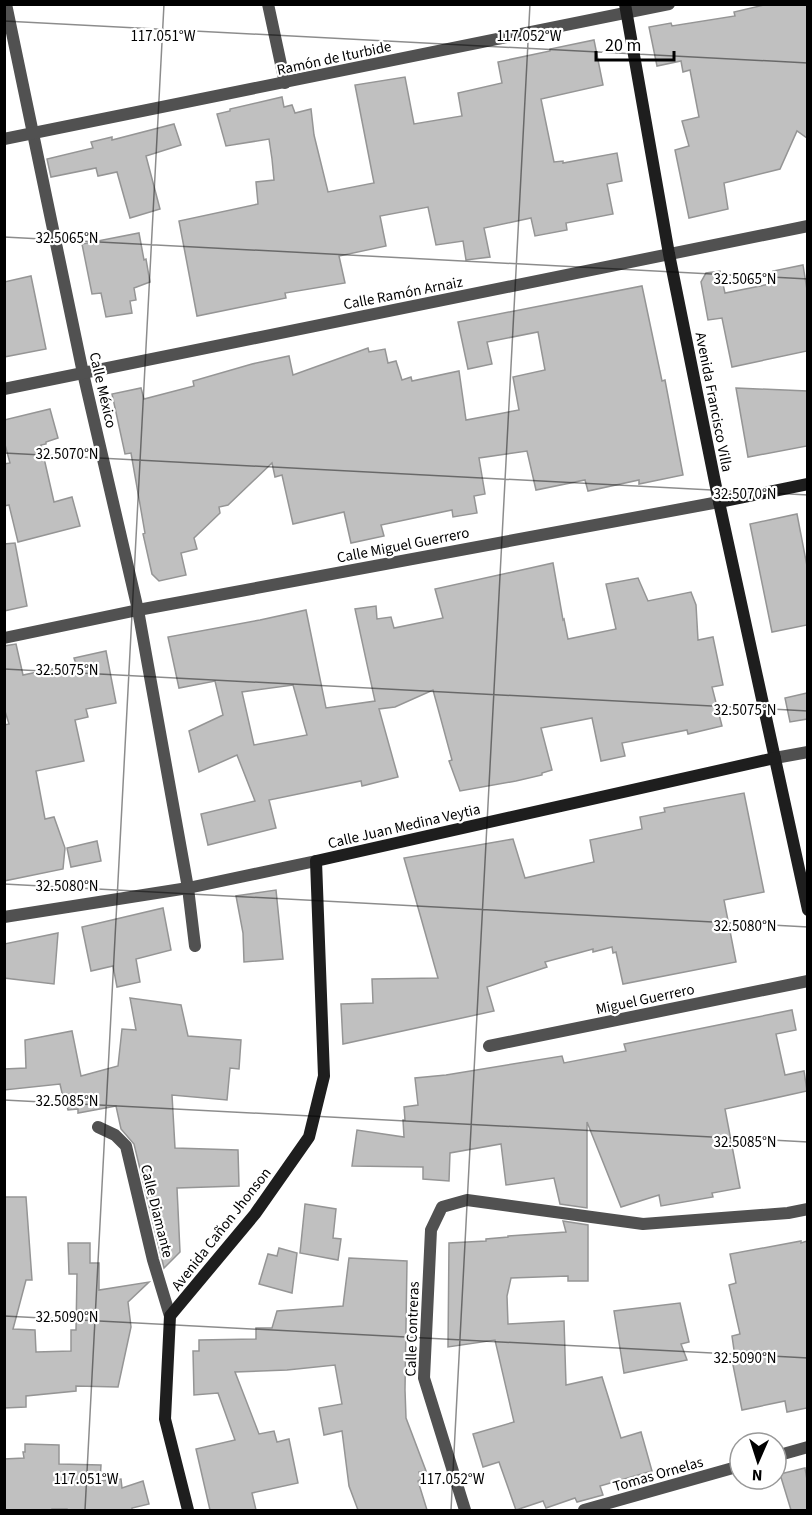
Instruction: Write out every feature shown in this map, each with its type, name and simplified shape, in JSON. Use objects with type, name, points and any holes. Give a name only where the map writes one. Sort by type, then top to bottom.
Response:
[{"type":"main road","name":"Avenida Francisco Villa","points":[[626,9],[669,254],[719,502],[807,910]]},
{"type":"main road","name":"Calle Miguel Guerrero","points":[[719,502],[807,484]]},
{"type":"main road","name":"Calle Juan Medina Veytia","points":[[316,861],[775,758]]},
{"type":"main road","name":"Avenida Cañon Jhonson","points":[[170,1316],[255,1214],[309,1137],[324,1076],[316,861]]},
{"type":"main road","points":[[170,1316],[165,1419],[188,1510]]},
{"type":"street","name":"Calle México","points":[[6,4],[84,373],[138,610],[188,888],[195,946]]},
{"type":"street","points":[[268,4],[285,83]]},
{"type":"street","name":"Ramón de Iturbide","points":[[4,140],[285,83],[626,9],[669,4]]},
{"type":"street","name":"Calle Ramón Arnaiz","points":[[4,389],[807,226]]},
{"type":"street","name":"Calle Miguel Guerrero","points":[[4,638],[138,610],[719,502]]},
{"type":"street","name":"Calle Juan Medina Veytia","points":[[775,758],[807,752]]},
{"type":"street","name":"Calle Juan Medina Veytia","points":[[4,917],[188,888],[316,861]]},
{"type":"street","name":"Miguel Guerrero","points":[[489,1046],[807,981]]},
{"type":"street","name":"Calle Diamante","points":[[99,1127],[115,1135],[126,1146],[153,1260],[170,1316]]},
{"type":"street","name":"Calle Contreras","points":[[465,1510],[424,1378],[431,1230],[442,1207],[467,1200],[643,1224],[788,1213],[807,1209]]},
{"type":"street","points":[[788,1453],[807,1447]]},
{"type":"street","name":"Tomas Ornelas","points":[[584,1510],[728,1469]]},
{"type":"building","points":[[768,4],[807,4],[807,138],[797,131],[780,169],[724,183],[728,209],[689,218],[675,150],[689,146],[682,121],[699,117],[690,70],[683,72],[681,61],[657,66],[649,27],[671,23],[672,26],[735,16],[734,12]]},
{"type":"building","points":[[594,40],[603,85],[541,99],[554,162],[563,161],[563,163],[617,153],[622,181],[607,184],[613,214],[566,223],[567,230],[535,236],[531,218],[484,228],[490,257],[466,260],[463,241],[436,245],[428,207],[380,216],[386,246],[339,256],[345,283],[285,293],[286,298],[197,316],[179,221],[258,204],[256,182],[274,180],[269,139],[226,146],[217,114],[282,97],[284,107],[292,105],[295,113],[311,109],[314,135],[328,192],[374,183],[355,85],[405,77],[414,124],[462,116],[458,93],[502,83],[498,62]]},
{"type":"building","points":[[174,124],[181,145],[146,156],[160,209],[130,218],[117,172],[98,176],[96,168],[51,177],[47,159],[93,148],[91,142],[112,137],[112,140]]},
{"type":"building","points":[[139,233],[150,282],[134,288],[136,300],[130,301],[132,313],[106,317],[101,293],[92,294],[82,244]]},
{"type":"building","points":[[803,265],[807,290],[807,351],[732,367],[722,318],[708,320],[701,282],[706,273],[720,271],[725,293],[770,284],[768,274],[773,271]]},
{"type":"building","points":[[31,276],[46,349],[4,357],[4,282]]},
{"type":"building","points":[[642,286],[662,381],[665,380],[683,475],[639,484],[639,480],[588,491],[585,480],[536,490],[527,451],[479,458],[485,494],[474,496],[477,513],[453,517],[452,510],[381,525],[384,536],[351,543],[344,512],[293,524],[282,475],[275,477],[272,463],[228,505],[219,507],[220,513],[194,538],[197,549],[181,553],[186,575],[159,581],[152,574],[143,534],[145,533],[131,453],[125,454],[112,394],[141,388],[144,399],[194,386],[193,381],[289,356],[293,375],[368,348],[369,352],[385,349],[388,363],[396,361],[402,380],[411,377],[412,381],[459,371],[466,420],[519,410],[513,377],[545,370],[538,332],[487,342],[492,364],[468,369],[458,322]]},
{"type":"building","points":[[736,388],[807,391],[807,446],[748,457]]},
{"type":"building","points":[[50,409],[58,438],[41,445],[54,502],[72,497],[80,526],[18,542],[9,505],[4,506],[4,464],[10,463],[4,441],[4,420]]},
{"type":"building","points":[[797,514],[807,566],[807,625],[772,632],[750,524]]},
{"type":"building","points":[[15,543],[27,606],[4,611],[4,544]]},
{"type":"building","points":[[553,563],[568,639],[616,629],[606,584],[638,578],[648,601],[691,592],[696,605],[698,640],[713,637],[723,685],[712,687],[722,726],[688,734],[687,730],[622,743],[625,756],[601,761],[592,718],[541,728],[552,770],[542,775],[516,781],[460,791],[449,761],[452,760],[433,690],[395,707],[379,709],[398,777],[362,786],[361,781],[269,800],[276,828],[208,845],[201,814],[255,801],[237,755],[199,772],[189,731],[223,715],[215,681],[179,688],[168,637],[306,610],[326,708],[375,701],[355,609],[376,606],[377,619],[391,617],[394,628],[443,618],[435,589]],"holes":[[[293,685],[307,735],[254,745],[242,692]]]},
{"type":"building","points":[[16,644],[23,675],[76,664],[74,658],[106,651],[116,703],[86,709],[88,717],[75,720],[84,761],[36,771],[45,819],[54,817],[65,848],[63,869],[4,881],[4,725],[9,724],[4,708],[4,646]]},
{"type":"building","points":[[807,693],[807,719],[790,722],[785,698]]},
{"type":"building","points":[[744,793],[764,892],[724,900],[736,962],[623,984],[616,952],[613,953],[612,947],[593,952],[593,949],[545,962],[547,967],[487,987],[494,1011],[343,1044],[341,1004],[373,1003],[372,979],[438,978],[404,858],[513,839],[525,878],[594,862],[590,840],[642,829],[640,817],[665,812],[664,808]]},
{"type":"building","points":[[97,841],[101,861],[71,867],[67,848]]},
{"type":"building","points":[[276,890],[283,959],[244,962],[243,933],[236,896]]},
{"type":"building","points":[[163,908],[171,950],[136,959],[140,982],[117,987],[113,966],[91,971],[82,927]]},
{"type":"building","points":[[58,933],[54,984],[4,978],[4,944]]},
{"type":"building","points":[[130,998],[181,1005],[188,1036],[241,1040],[239,1069],[230,1068],[227,1100],[172,1095],[175,1148],[238,1150],[239,1186],[177,1188],[180,1252],[164,1268],[134,1144],[121,1129],[116,1106],[78,1113],[78,1109],[68,1110],[60,1084],[4,1090],[4,1069],[26,1068],[25,1040],[72,1031],[81,1076],[118,1066],[122,1029],[136,1030]]},
{"type":"building","points":[[792,1010],[796,1030],[776,1034],[785,1075],[804,1071],[807,1091],[725,1109],[740,1188],[712,1193],[713,1197],[661,1206],[659,1195],[621,1207],[587,1122],[587,1208],[560,1204],[554,1178],[506,1185],[501,1144],[450,1153],[449,1181],[423,1179],[423,1167],[352,1166],[357,1130],[404,1137],[404,1107],[418,1105],[415,1078],[562,1056],[564,1063],[626,1051],[624,1044]]},
{"type":"building","points":[[4,1197],[26,1197],[32,1280],[26,1280],[13,1329],[35,1330],[36,1352],[71,1351],[71,1330],[76,1330],[77,1274],[69,1274],[68,1243],[90,1243],[90,1263],[99,1263],[99,1290],[149,1282],[128,1302],[131,1327],[118,1387],[76,1386],[76,1391],[26,1396],[26,1407],[4,1408]]},
{"type":"building","points":[[305,1204],[336,1209],[333,1238],[341,1239],[338,1260],[300,1253]]},
{"type":"building","points":[[563,1221],[588,1225],[588,1281],[568,1281],[568,1276],[511,1278],[507,1296],[508,1324],[564,1321],[566,1385],[602,1377],[621,1438],[641,1432],[652,1471],[600,1486],[603,1495],[577,1502],[575,1498],[546,1508],[543,1501],[516,1510],[499,1462],[483,1467],[473,1434],[514,1422],[495,1340],[448,1347],[449,1243],[566,1232]]},
{"type":"building","points":[[801,1241],[801,1243],[807,1241],[807,1408],[787,1412],[785,1401],[742,1410],[733,1365],[736,1364],[732,1336],[740,1334],[729,1285],[736,1283],[730,1254]]},
{"type":"building","points":[[279,1248],[297,1253],[292,1293],[259,1284],[268,1254],[277,1256]]},
{"type":"building","points":[[349,1258],[407,1261],[406,1418],[426,1471],[419,1472],[421,1479],[418,1481],[427,1510],[358,1510],[349,1486],[342,1431],[324,1435],[319,1408],[342,1404],[335,1365],[235,1372],[259,1434],[274,1431],[277,1442],[289,1439],[298,1483],[252,1493],[256,1510],[210,1510],[196,1449],[235,1440],[218,1393],[194,1395],[193,1351],[199,1351],[199,1340],[256,1339],[256,1328],[272,1328],[277,1311],[343,1306]]},
{"type":"building","points":[[680,1303],[689,1342],[681,1344],[687,1360],[624,1373],[614,1311]]},
{"type":"building","points":[[25,1444],[59,1445],[59,1464],[101,1465],[100,1481],[121,1479],[122,1488],[143,1481],[149,1504],[132,1508],[132,1510],[4,1510],[4,1459],[24,1458]]},
{"type":"building","points":[[805,1468],[807,1510],[791,1510],[785,1491],[788,1491],[788,1472]]}]
